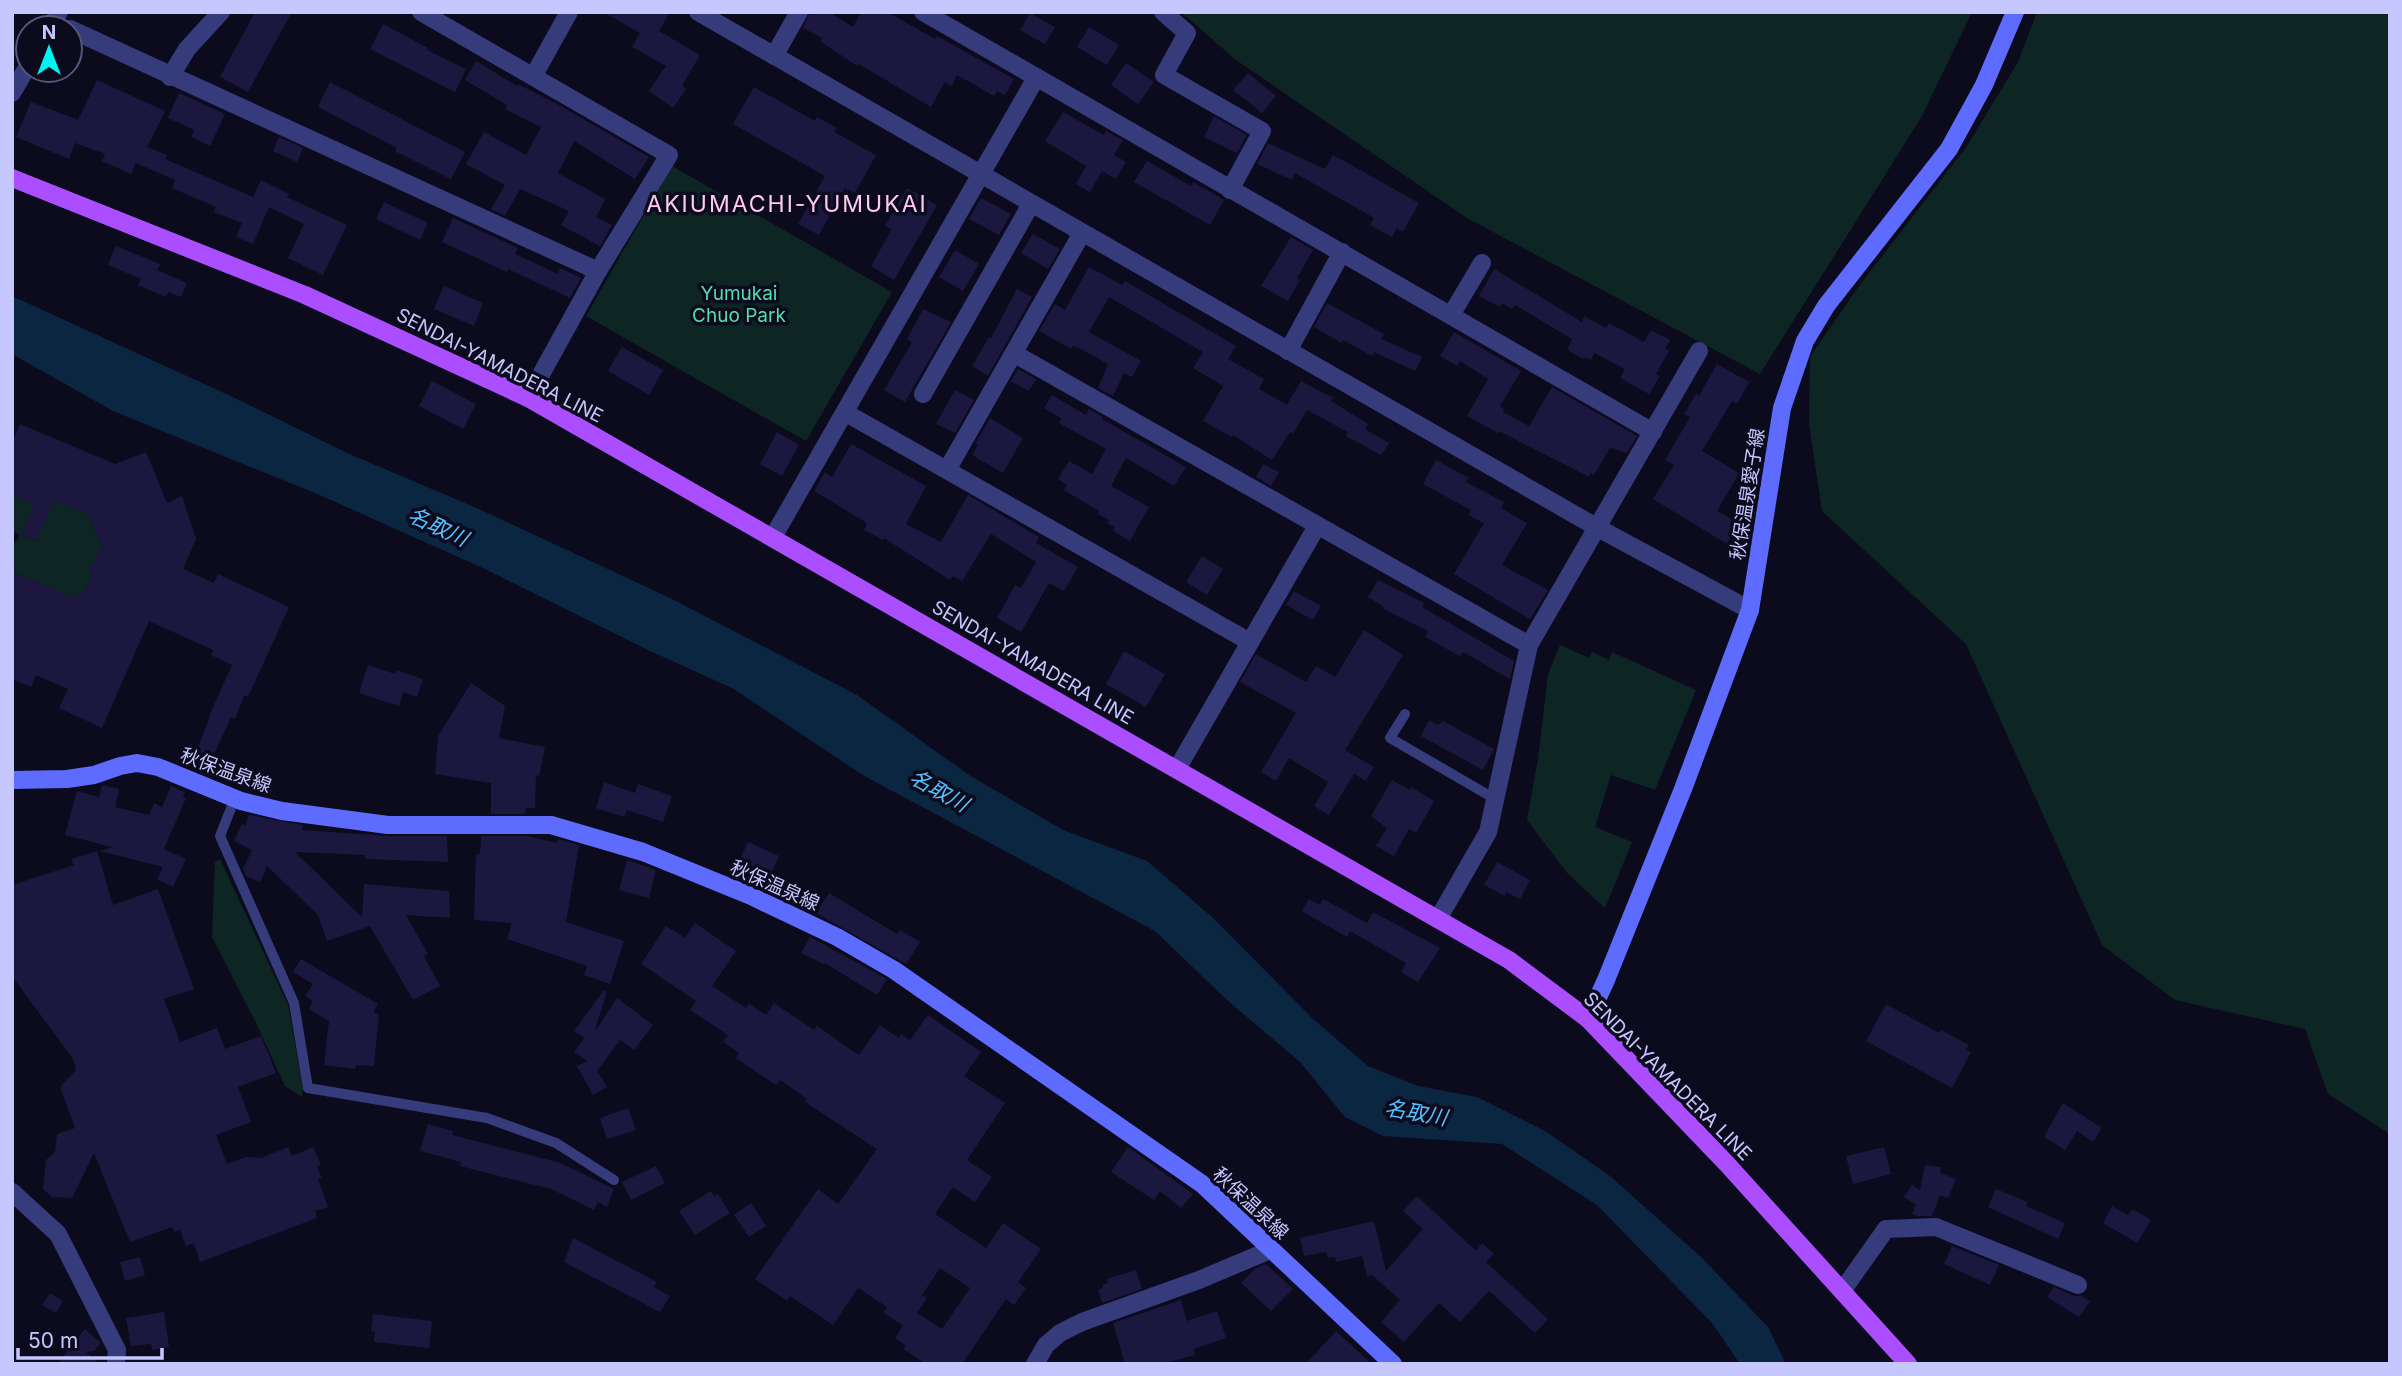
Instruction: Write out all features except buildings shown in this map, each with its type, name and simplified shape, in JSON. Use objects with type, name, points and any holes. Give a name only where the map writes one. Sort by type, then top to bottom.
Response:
[{"type":"main road","name":"秋保温泉愛子線","points":[[1588,1019],[1683,789],[1750,610],[1782,408],[1805,341],[1826,306],[1949,149],[1984,85],[2015,12]]},
{"type":"main road","name":"SENDAI-YAMADERA LINE","points":[[12,178],[305,295],[528,398],[1509,960],[1588,1019],[1727,1164],[1908,1364]]},
{"type":"main road","name":"秋保温泉線","points":[[12,780],[67,779],[94,775],[137,763],[158,767],[235,798],[282,811],[388,825],[551,825],[643,852],[751,895],[837,937],[894,970],[1202,1184],[1393,1364]]},
{"type":"street","points":[[170,77],[187,49],[220,12]]},
{"type":"street","points":[[421,12],[669,155],[598,271],[528,398]]},
{"type":"street","points":[[534,75],[569,12]]},
{"type":"street","points":[[698,12],[1598,528],[1750,610]]},
{"type":"street","points":[[774,56],[799,12]]},
{"type":"street","points":[[923,12],[1653,432]]},
{"type":"street","points":[[1163,12],[1186,33],[1164,75],[1262,131],[1230,190]]},
{"type":"street","points":[[84,36],[598,271]]},
{"type":"street","points":[[773,537],[1036,78]]},
{"type":"street","points":[[923,394],[1031,204]]},
{"type":"street","points":[[947,470],[1082,233]]},
{"type":"street","points":[[1288,351],[1342,252]]},
{"type":"street","points":[[1451,315],[1482,262]]},
{"type":"street","points":[[1438,919],[1488,832],[1529,645],[1699,351]]},
{"type":"street","points":[[1015,354],[1529,645]]},
{"type":"street","points":[[846,413],[1250,642]]},
{"type":"street","points":[[1177,769],[1317,526]]},
{"type":"street","points":[[12,1192],[58,1234],[117,1350],[116,1364]]},
{"type":"street","points":[[1842,1291],[1886,1229],[1937,1227],[2078,1285]]},
{"type":"street","points":[[1035,1364],[1046,1345],[1060,1333],[1082,1322],[1199,1280],[1270,1250]]},
{"type":"lane","points":[[1405,713],[1390,738],[1495,799]]},
{"type":"lane","points":[[235,798],[220,835],[294,1003],[308,1088],[487,1118],[556,1143],[614,1180]]},
{"type":"green space","points":[[1181,12],[1972,12],[1922,116],[1760,374],[1467,218],[1236,60]]},
{"type":"green space","points":[[2037,12],[2390,12],[2390,1134],[2328,1094],[2305,1029],[2175,1000],[2102,945],[1966,644],[1822,511],[1809,423],[1810,357],[1856,290],[1967,146],[2018,62]]},
{"type":"green space","name":"Yumukai Chuo Park","points":[[672,166],[892,292],[806,441],[586,316]]},
{"type":"green space","points":[[24,489],[87,513],[103,548],[95,552],[98,562],[89,565],[92,575],[85,592],[73,598],[12,571],[12,548],[20,535],[12,531],[12,495]],"holes":[[[31,513],[46,519],[36,541],[22,535]]]},
{"type":"green space","points":[[1560,645],[1589,658],[1592,652],[1609,660],[1612,652],[1696,690],[1655,790],[1611,775],[1595,827],[1632,842],[1605,908],[1568,874],[1527,820],[1538,759],[1548,674]]},
{"type":"green space","points":[[220,859],[288,1005],[303,1089],[302,1097],[285,1086],[212,937],[215,862]]},
{"type":"water","name":"名取川","points":[[12,296],[237,399],[347,453],[479,509],[670,598],[857,695],[969,775],[1063,830],[1147,861],[1212,917],[1312,1018],[1368,1066],[1418,1086],[1477,1097],[1545,1131],[1610,1176],[1701,1257],[1768,1327],[1786,1364],[1740,1364],[1713,1324],[1597,1205],[1502,1144],[1383,1136],[1345,1117],[1300,1062],[1227,1000],[1155,931],[866,777],[734,689],[648,650],[485,569],[322,496],[113,411],[12,354]]},
{"type":"district","name":"AKIUMACHI-YUMUKAI","points":[[787,204]]}]
